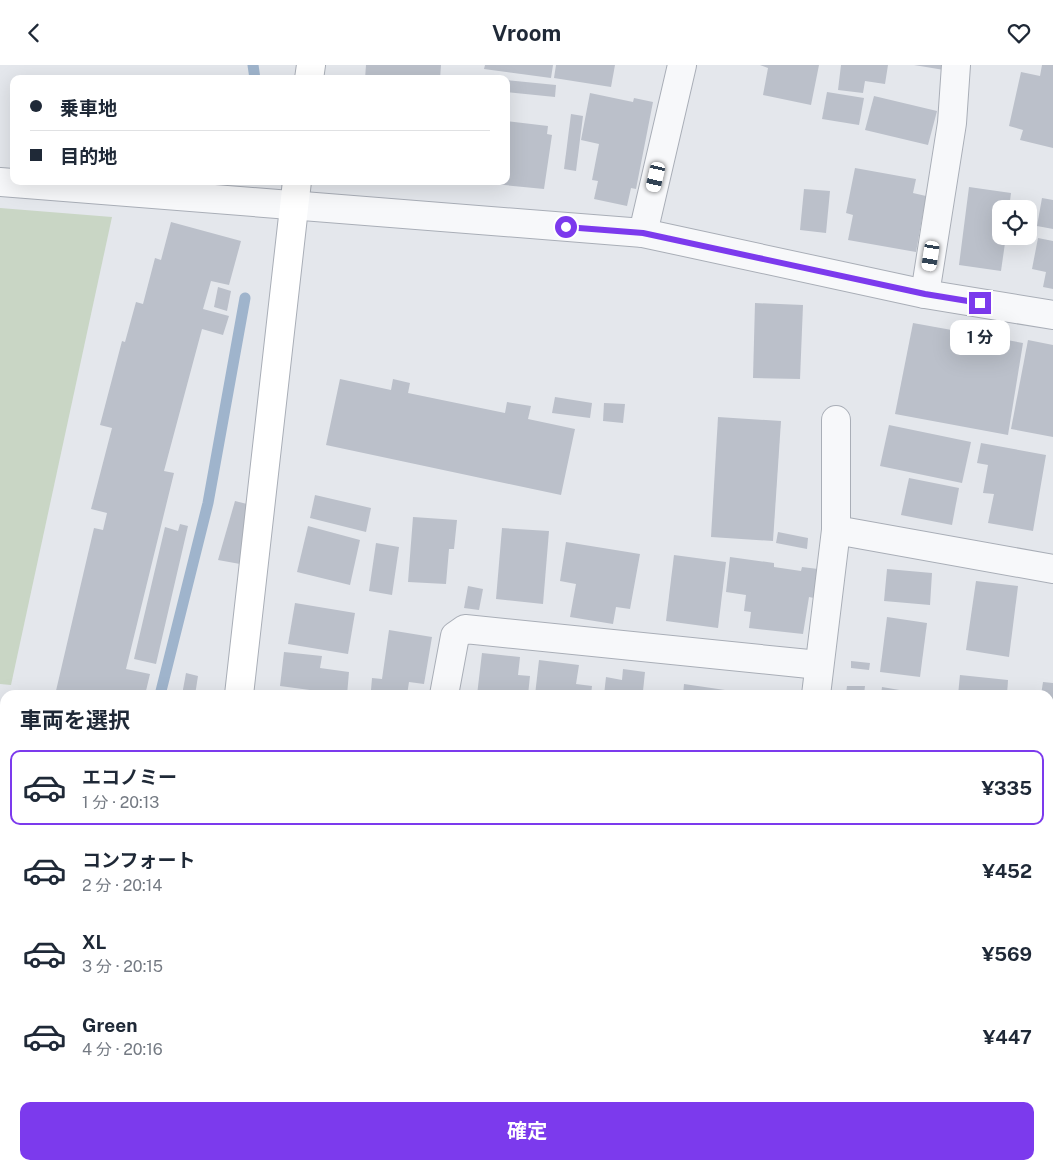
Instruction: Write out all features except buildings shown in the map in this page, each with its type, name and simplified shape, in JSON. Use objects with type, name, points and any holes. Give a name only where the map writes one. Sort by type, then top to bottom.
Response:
[{"type":"street","points":[[643,233],[682,65]]},
{"type":"street","points":[[925,294],[952,123],[956,65]]},
{"type":"street","points":[[74,185],[296,194],[643,233],[925,294],[1053,315]]},
{"type":"street","points":[[240,690],[296,194]]},
{"type":"street","points":[[816,690],[836,530],[836,420]]},
{"type":"street","points":[[836,530],[1053,569]]},
{"type":"street","points":[[445,690],[455,636],[465,629],[819,665]]},
{"type":"green space","points":[[0,208],[112,217],[11,685],[0,684]]},
{"type":"waterway","points":[[253,65],[254,75]]},
{"type":"waterway","points":[[161,690],[208,503],[245,298]]},
{"type":"route","points":[[566,227],[643,233],[925,294],[980,303]]}]
